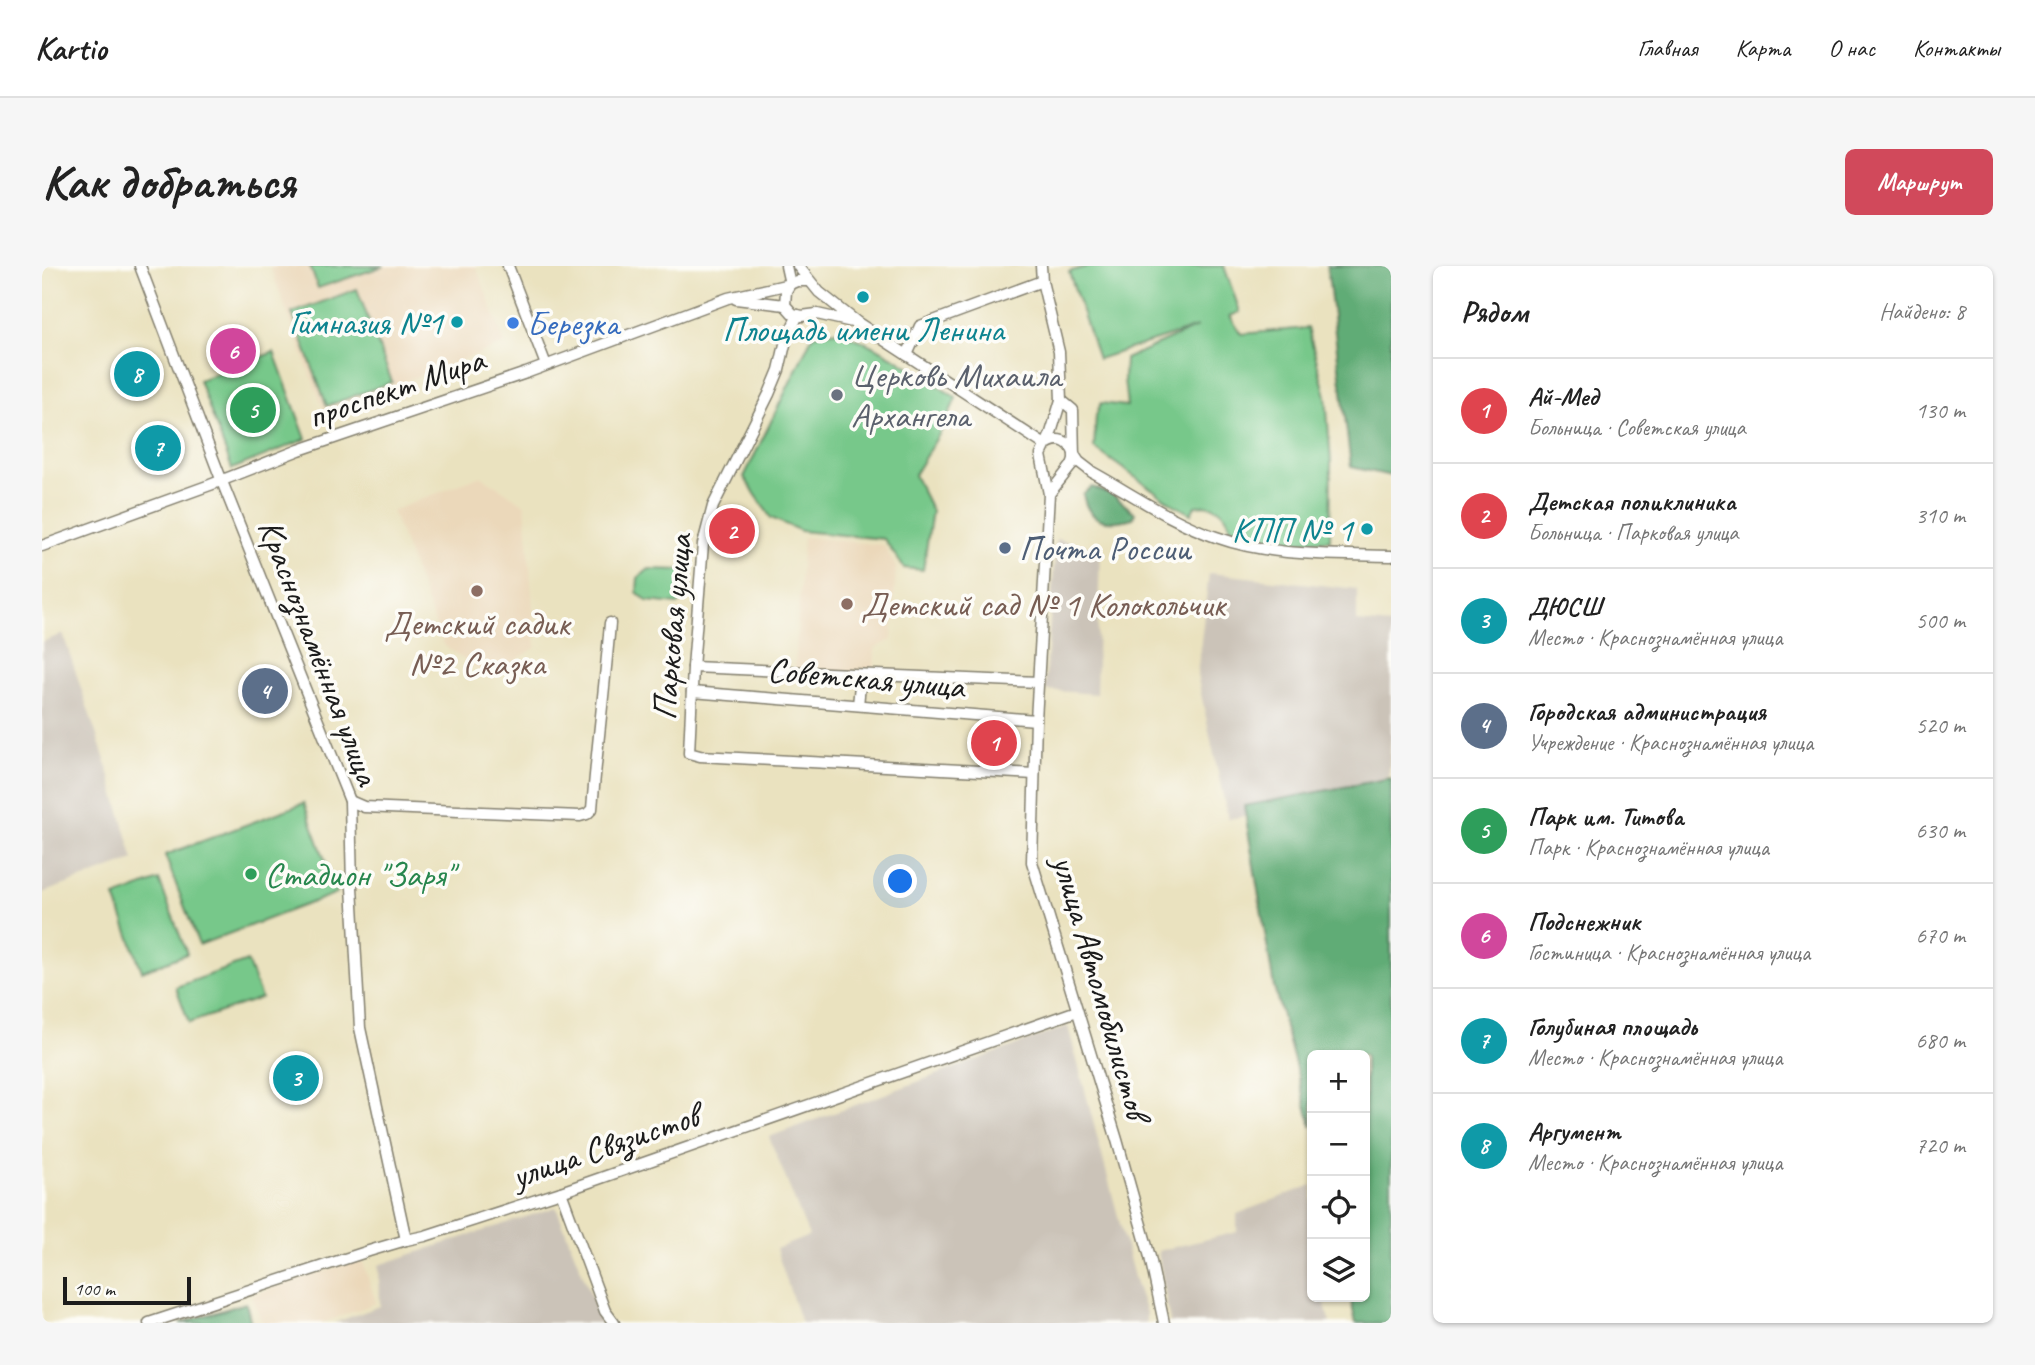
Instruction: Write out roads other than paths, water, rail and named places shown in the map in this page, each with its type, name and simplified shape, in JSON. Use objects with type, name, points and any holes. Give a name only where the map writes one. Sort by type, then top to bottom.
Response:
[{"type":"street","name":"Краснознамённая улица","points":[[140,266],[221,480],[351,801],[352,887],[360,1028],[406,1240]]},
{"type":"street","points":[[508,266],[547,365]]},
{"type":"street","points":[[786,266],[790,284]]},
{"type":"street","points":[[798,266],[808,281]]},
{"type":"street","points":[[1041,266],[1059,352],[1061,400],[1041,455],[1044,465],[1054,473],[1063,472],[1073,461]]},
{"type":"street","points":[[858,323],[810,314],[793,314],[785,305],[786,291],[790,284],[802,280],[815,285],[819,292],[858,323],[1045,445]]},
{"type":"street","points":[[907,355],[920,326],[1042,281]]},
{"type":"street","name":"проспект Мира","points":[[42,546],[308,447],[547,365],[728,298],[790,284]]},
{"type":"street","points":[[810,314],[820,302],[819,292]]},
{"type":"street","name":"проспект Мира","points":[[728,298],[785,305]]},
{"type":"street","name":"Парковая улица","points":[[798,315],[786,340],[779,370],[769,394],[713,506],[703,544],[688,753],[700,756],[1034,774]]},
{"type":"street","points":[[1049,494],[1073,461],[1073,411],[1061,400]]},
{"type":"street","points":[[1045,445],[1054,440],[1070,444],[1073,461],[1185,524],[1227,541],[1285,552],[1391,556]]},
{"type":"street","name":"улица Автомобилистов","points":[[1044,465],[1049,494],[1036,720],[1032,862],[1121,1153],[1150,1257],[1164,1323]]},
{"type":"street","points":[[351,801],[364,807],[580,816],[587,814],[592,808],[610,623]]},
{"type":"street","points":[[693,667],[1038,682]]},
{"type":"street","points":[[858,705],[860,675]]},
{"type":"street","name":"Советская улица","points":[[692,692],[1036,720]]},
{"type":"street","name":"улица Связистов","points":[[149,1323],[561,1192],[1077,1011]]},
{"type":"street","points":[[561,1192],[605,1311],[614,1323]]},
{"type":"place","name":"Площадь имени Ленина","points":[[863,297]]},
{"type":"place","name":"Гимназия №1","points":[[457,322]]},
{"type":"place","name":"Березка","points":[[513,323]]},
{"type":"place","name":"Подснежник","points":[[233,351]]},
{"type":"place","name":"Аргумент","points":[[137,374]]},
{"type":"place","name":"Церковь Михаила Архангела","points":[[837,395]]},
{"type":"place","name":"Парк им. Титова","points":[[253,410]]},
{"type":"place","name":"Голубиная площадь","points":[[158,448]]},
{"type":"place","name":"КПП № 1","points":[[1367,529]]},
{"type":"place","name":"Детская поликлиника","points":[[732,531]]},
{"type":"place","name":"Почта России","points":[[1005,548]]},
{"type":"place","name":"Детский садик №2 Сказка","points":[[477,591]]},
{"type":"place","name":"Детский сад № 1 Колокольчик","points":[[847,604]]},
{"type":"place","name":"Городская администрация","points":[[265,691]]},
{"type":"place","name":"Ай-Мед","points":[[994,743]]},
{"type":"place","name":"Стадион \"Заря\"","points":[[251,874]]},
{"type":"place","name":"ДЮСШ","points":[[296,1078]]}]
